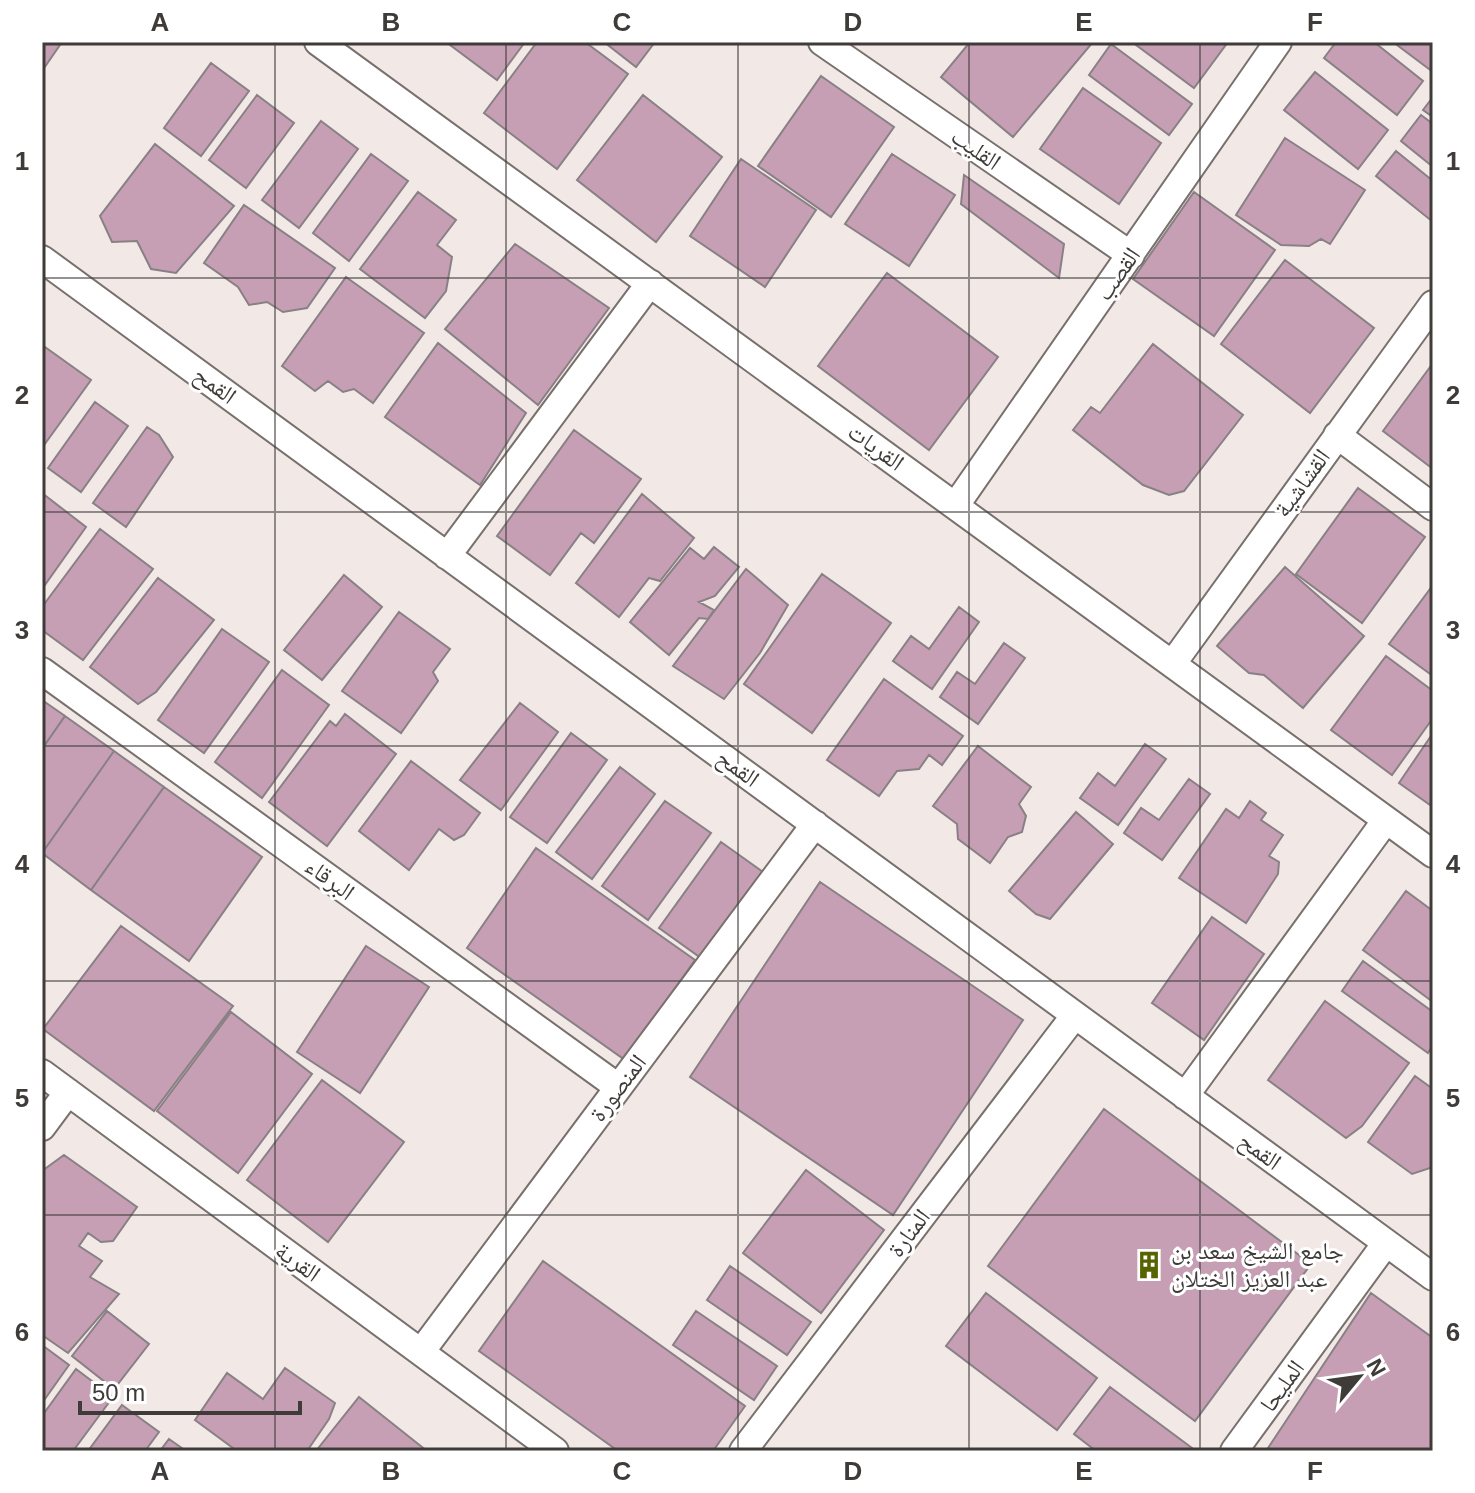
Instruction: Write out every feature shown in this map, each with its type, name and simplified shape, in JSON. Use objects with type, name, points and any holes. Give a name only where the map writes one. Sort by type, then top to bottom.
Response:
[{"type":"street","name":"القريات","points":[[318,42],[1433,854]]},
{"type":"street","name":"القليب","points":[[822,42],[1131,255]]},
{"type":"street","name":"القصب","points":[[956,505],[1278,42]]},
{"type":"street","name":"القمح","points":[[42,259],[1433,1277]]},
{"type":"street","points":[[447,556],[650,283]]},
{"type":"street","name":"القشاشية","points":[[1173,663],[1433,304]]},
{"type":"street","points":[[1337,435],[1433,507]]},
{"type":"street","name":"البرقاء","points":[[42,671],[618,1087]]},
{"type":"street","points":[[1185,1096],[1386,820]]},
{"type":"street","name":"المنصورة","points":[[421,1352],[815,824]]},
{"type":"street","name":"المنارة","points":[[743,1451],[1075,1015]]},
{"type":"street","name":"القرية","points":[[42,1073],[555,1451]]},
{"type":"street","points":[[42,1127],[68,1092]]},
{"type":"street","name":"المليحا","points":[[1234,1451],[1386,1243]]},
{"type":"building","points":[[42,42],[62,42],[42,71]]},
{"type":"building","points":[[446,42],[525,42],[497,80]]},
{"type":"building","points":[[537,42],[585,42],[628,74],[557,169],[484,113]]},
{"type":"building","points":[[604,42],[655,42],[636,67]]},
{"type":"building","points":[[970,42],[1093,42],[1013,137],[941,77]]},
{"type":"building","points":[[1132,42],[1228,42],[1194,88]]},
{"type":"building","points":[[1336,42],[1374,42],[1423,81],[1397,115],[1324,58]]},
{"type":"building","points":[[1393,42],[1433,42],[1433,72]]},
{"type":"building","points":[[1111,44],[1192,104],[1169,135],[1089,75]]},
{"type":"building","points":[[211,63],[249,91],[201,156],[164,128]]},
{"type":"building","points":[[1315,72],[1388,130],[1358,169],[1284,110]]},
{"type":"building","points":[[821,76],[894,127],[831,217],[758,166]]},
{"type":"building","points":[[1083,88],[1161,143],[1119,204],[1040,149]]},
{"type":"building","points":[[257,95],[294,123],[246,188],[209,160]]},
{"type":"building","points":[[643,95],[722,157],[656,242],[577,180]]},
{"type":"building","points":[[1433,97],[1433,117],[1423,110]]},
{"type":"building","points":[[1421,115],[1433,124],[1433,167],[1401,141]]},
{"type":"building","points":[[321,121],[358,149],[299,228],[262,200]]},
{"type":"building","points":[[1285,138],[1365,190],[1330,244],[1321,239],[1309,246],[1281,245],[1236,215]]},
{"type":"building","points":[[155,144],[234,206],[176,273],[151,269],[137,241],[112,242],[100,216]]},
{"type":"building","points":[[1396,151],[1433,181],[1433,222],[1376,176]]},
{"type":"building","points":[[371,154],[408,181],[349,261],[313,233]]},
{"type":"building","points":[[892,154],[955,195],[909,266],[845,224]]},
{"type":"building","points":[[741,159],[816,210],[765,287],[690,236]]},
{"type":"building","points":[[964,175],[1064,244],[1059,278],[961,204]]},
{"type":"building","points":[[418,192],[456,220],[437,245],[452,257],[446,291],[425,318],[360,269]]},
{"type":"building","points":[[1194,192],[1275,250],[1214,336],[1133,279]]},
{"type":"building","points":[[244,205],[335,268],[307,308],[283,312],[267,302],[249,305],[238,287],[204,263]]},
{"type":"building","points":[[515,244],[609,308],[538,405],[445,329]]},
{"type":"building","points":[[1285,260],[1374,328],[1310,413],[1221,344]]},
{"type":"building","points":[[887,273],[998,357],[929,450],[818,366]]},
{"type":"building","points":[[346,277],[424,333],[373,403],[354,389],[343,392],[328,381],[315,391],[282,366]]},
{"type":"building","points":[[438,343],[526,413],[480,485],[385,417]]},
{"type":"building","points":[[1153,344],[1243,415],[1184,491],[1169,495],[1143,485],[1073,430],[1091,407],[1100,413]]},
{"type":"building","points":[[45,347],[91,380],[42,448],[42,352]]},
{"type":"building","points":[[1433,363],[1433,469],[1383,431]]},
{"type":"building","points":[[95,402],[128,426],[81,492],[48,468]]},
{"type":"building","points":[[147,427],[159,435],[173,457],[126,527],[93,503]]},
{"type":"building","points":[[574,430],[641,479],[594,543],[581,533],[550,575],[497,536]]},
{"type":"building","points":[[1358,488],[1425,537],[1362,623],[1296,574]]},
{"type":"building","points":[[42,493],[86,527],[42,589]]},
{"type":"building","points":[[642,494],[694,538],[660,581],[649,578],[619,617],[576,583]]},
{"type":"building","points":[[100,529],[153,569],[83,660],[42,630],[42,607]]},
{"type":"building","points":[[714,547],[739,567],[715,596],[699,602],[714,610],[708,619],[699,618],[669,655],[630,622],[690,548],[704,559]]},
{"type":"building","points":[[1285,567],[1364,636],[1303,708],[1264,675],[1249,673],[1217,646]]},
{"type":"building","points":[[746,569],[788,605],[760,653],[724,699],[673,666]]},
{"type":"building","points":[[822,574],[891,623],[812,733],[744,684]]},
{"type":"building","points":[[344,575],[382,607],[322,680],[284,650]]},
{"type":"building","points":[[158,578],[214,620],[156,692],[138,704],[90,667]]},
{"type":"building","points":[[1433,585],[1433,676],[1389,644]]},
{"type":"building","points":[[959,607],[979,622],[932,689],[893,661],[911,636],[929,649]]},
{"type":"building","points":[[399,612],[450,649],[433,672],[438,681],[401,733],[342,691]]},
{"type":"building","points":[[222,629],[269,662],[204,753],[158,720]]},
{"type":"building","points":[[1004,643],[1025,658],[978,724],[940,697],[957,672],[975,684]]},
{"type":"building","points":[[1386,656],[1433,691],[1433,718],[1392,775],[1331,730]]},
{"type":"building","points":[[282,670],[329,705],[262,798],[215,762]]},
{"type":"building","points":[[884,679],[963,736],[942,765],[929,755],[919,769],[897,771],[879,796],[827,760]]},
{"type":"building","points":[[42,700],[65,716],[42,749]]},
{"type":"building","points":[[520,703],[558,732],[501,810],[460,780]]},
{"type":"building","points":[[345,714],[396,754],[327,846],[269,802],[330,721],[336,726]]},
{"type":"building","points":[[65,716],[114,751],[42,853],[42,749]]},
{"type":"building","points":[[571,733],[607,760],[547,843],[510,817]]},
{"type":"building","points":[[1433,733],[1433,807],[1399,783]]},
{"type":"building","points":[[1145,744],[1166,759],[1118,825],[1080,798],[1098,773],[1115,786]]},
{"type":"building","points":[[978,746],[1031,787],[1019,804],[1026,816],[1022,832],[1008,837],[990,863],[958,839],[957,824],[933,806]]},
{"type":"building","points":[[114,751],[164,787],[91,890],[42,853]]},
{"type":"building","points":[[411,761],[480,813],[464,835],[454,840],[439,829],[409,870],[359,831]]},
{"type":"building","points":[[620,767],[655,794],[592,879],[556,852]]},
{"type":"building","points":[[1189,779],[1210,794],[1162,860],[1124,833],[1141,808],[1159,820]]},
{"type":"building","points":[[164,787],[262,857],[189,961],[91,890]]},
{"type":"building","points":[[665,801],[711,833],[648,920],[602,886]]},
{"type":"building","points":[[1250,801],[1266,813],[1261,820],[1283,835],[1269,856],[1279,862],[1278,874],[1246,923],[1179,878],[1226,809],[1239,818]]},
{"type":"building","points":[[1076,812],[1113,844],[1050,919],[1036,914],[1009,891]]},
{"type":"building","points":[[721,842],[763,872],[701,958],[659,928]]},
{"type":"building","points":[[536,848],[695,960],[625,1060],[467,948]]},
{"type":"building","points":[[820,882],[1023,1020],[893,1215],[690,1077]]},
{"type":"building","points":[[1406,891],[1433,911],[1433,1002],[1363,950]]},
{"type":"building","points":[[1212,917],[1264,954],[1204,1040],[1152,1003]]},
{"type":"building","points":[[121,926],[233,1006],[154,1111],[43,1029]]},
{"type":"building","points":[[366,946],[429,987],[360,1093],[297,1052]]},
{"type":"building","points":[[1363,961],[1433,1012],[1433,1045],[1428,1053],[1342,991]]},
{"type":"building","points":[[1325,1001],[1409,1063],[1362,1126],[1346,1138],[1268,1080]]},
{"type":"building","points":[[231,1012],[312,1074],[238,1173],[157,1111]]},
{"type":"building","points":[[1415,1076],[1433,1089],[1433,1167],[1412,1174],[1368,1142]]},
{"type":"building","points":[[322,1080],[404,1142],[328,1242],[247,1180]]},
{"type":"building","name":"جامع الشيخ سعد بن عبد العزيز الختلان","points":[[1104,1109],[1311,1264],[1195,1421],[988,1266]]},
{"type":"building","points":[[64,1155],[137,1207],[113,1241],[101,1242],[88,1233],[79,1246],[102,1261],[90,1277],[119,1294],[68,1353],[42,1335],[42,1171]]},
{"type":"building","points":[[806,1170],[884,1230],[821,1313],[743,1253]]},
{"type":"building","points":[[543,1261],[745,1406],[713,1451],[618,1451],[479,1351]]},
{"type":"building","points":[[730,1266],[811,1322],[787,1355],[707,1300]]},
{"type":"building","points":[[986,1293],[1097,1378],[1057,1430],[946,1346]]},
{"type":"building","points":[[1371,1293],[1433,1338],[1433,1451],[1266,1451]]},
{"type":"building","points":[[107,1311],[149,1344],[114,1389],[72,1356]]},
{"type":"building","points":[[696,1311],[777,1366],[754,1400],[673,1345]]},
{"type":"building","points":[[42,1345],[69,1365],[42,1403]]},
{"type":"building","points":[[285,1368],[335,1403],[329,1419],[307,1451],[237,1451],[195,1420],[227,1373],[263,1399]]},
{"type":"building","points":[[76,1369],[113,1397],[73,1451],[43,1451],[42,1416]]},
{"type":"building","points":[[1110,1387],[1192,1448],[1190,1451],[1096,1451],[1074,1434]]},
{"type":"building","points":[[359,1397],[427,1451],[316,1451]]},
{"type":"building","points":[[122,1405],[159,1432],[145,1451],[88,1451]]},
{"type":"building","points":[[169,1439],[186,1451],[160,1451]]},
{"type":"place","name":"جامع الشيخ سعد بن عبد العزيز الختلان","points":[[1149,1265]]}]
